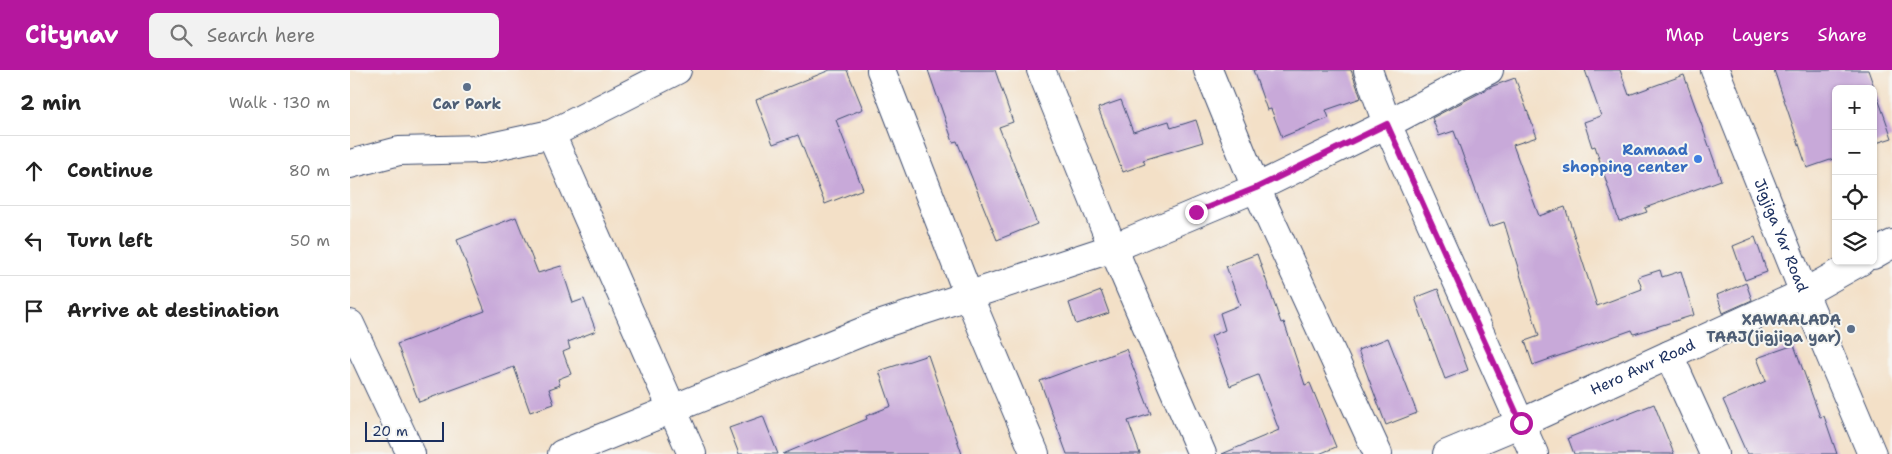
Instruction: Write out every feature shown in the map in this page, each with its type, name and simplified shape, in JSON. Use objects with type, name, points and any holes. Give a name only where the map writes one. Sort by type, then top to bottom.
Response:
[{"type":"street","points":[[350,164],[399,151],[482,149],[551,134],[677,70]]},
{"type":"street","points":[[881,70],[969,297],[1034,454]]},
{"type":"street","points":[[1041,70],[1113,248],[1202,454]]},
{"type":"street","points":[[1208,70],[1256,188],[1378,454]]},
{"type":"street","points":[[1368,70],[1387,124],[1534,454]]},
{"type":"street","points":[[562,454],[672,411],[879,325],[969,297],[1113,248],[1256,188],[1387,124],[1489,70]]},
{"type":"street","name":"Jigjiga Yar Road","points":[[1715,70],[1804,293],[1872,454]]},
{"type":"street","points":[[551,134],[692,454]]},
{"type":"street","points":[[1877,252],[1892,244]]},
{"type":"street","name":"Hero Awr Road","points":[[1447,454],[1521,423],[1804,293],[1854,265]]},
{"type":"street","points":[[350,324],[411,454]]},
{"type":"street","points":[[1670,355],[1714,454]]},
{"type":"building","points":[[830,70],[847,70],[863,109],[836,120],[863,189],[825,204],[798,135],[773,144],[756,100]]},
{"type":"building","points":[[928,70],[995,70],[1013,122],[999,127],[1037,224],[997,240],[957,141],[953,142]]},
{"type":"building","points":[[1253,70],[1351,70],[1361,98],[1326,110],[1329,118],[1282,137],[1271,109],[1267,110]]},
{"type":"building","points":[[1585,70],[1620,70],[1629,95],[1684,75],[1721,180],[1645,208],[1647,212],[1619,221],[1595,146],[1592,147],[1584,122],[1601,116]]},
{"type":"building","points":[[1774,70],[1868,70],[1873,85],[1832,85],[1832,159],[1807,168]]},
{"type":"building","points":[[1515,78],[1537,137],[1513,145],[1539,216],[1565,207],[1597,306],[1642,289],[1638,277],[1660,270],[1662,277],[1681,271],[1694,315],[1634,334],[1632,330],[1533,365],[1525,341],[1539,336],[1504,222],[1489,227],[1454,131],[1439,136],[1432,118],[1493,86]]},
{"type":"building","points":[[1877,96],[1892,138],[1877,143]]},
{"type":"building","points":[[1121,100],[1133,132],[1169,121],[1171,128],[1196,120],[1203,142],[1143,160],[1145,164],[1123,172],[1098,108]]},
{"type":"building","points":[[516,217],[538,273],[561,266],[573,303],[584,299],[596,331],[568,342],[570,349],[563,352],[571,374],[558,379],[560,385],[549,389],[554,404],[530,412],[514,367],[419,402],[397,344],[485,311],[457,240]]},
{"type":"building","points":[[1755,237],[1767,272],[1745,280],[1733,246]]},
{"type":"building","points":[[1257,254],[1281,323],[1284,322],[1305,385],[1310,383],[1336,447],[1319,454],[1222,454],[1279,430],[1258,375],[1230,386],[1211,336],[1225,330],[1220,313],[1240,305],[1226,266]]},
{"type":"building","points":[[1746,283],[1752,300],[1723,313],[1717,295]]},
{"type":"building","points":[[1438,289],[1468,370],[1445,379],[1415,298]]},
{"type":"building","points":[[1101,291],[1109,313],[1076,324],[1069,303]]},
{"type":"building","points":[[1388,338],[1417,413],[1386,425],[1358,350]]},
{"type":"building","points":[[1794,345],[1820,417],[1824,416],[1837,454],[1747,454],[1723,400],[1766,381],[1757,358]]},
{"type":"building","points":[[1126,349],[1151,414],[1128,421],[1140,454],[1067,454],[1040,381]]},
{"type":"building","points":[[928,355],[962,454],[783,454],[867,419],[866,416],[891,406],[879,371]]},
{"type":"building","points":[[1654,404],[1674,454],[1574,454],[1568,438]]},
{"type":"building","points":[[763,416],[778,454],[739,454],[729,428]]},
{"type":"place","name":"Car Park","points":[[467,87]]},
{"type":"place","name":"Ramaad shopping center","points":[[1698,159]]},
{"type":"place","name":"XAWAALADA TAAJ(jigjiga yar)","points":[[1851,329]]},
{"type":"route","points":[[1196,212],[1256,188],[1387,124],[1521,423]]}]
